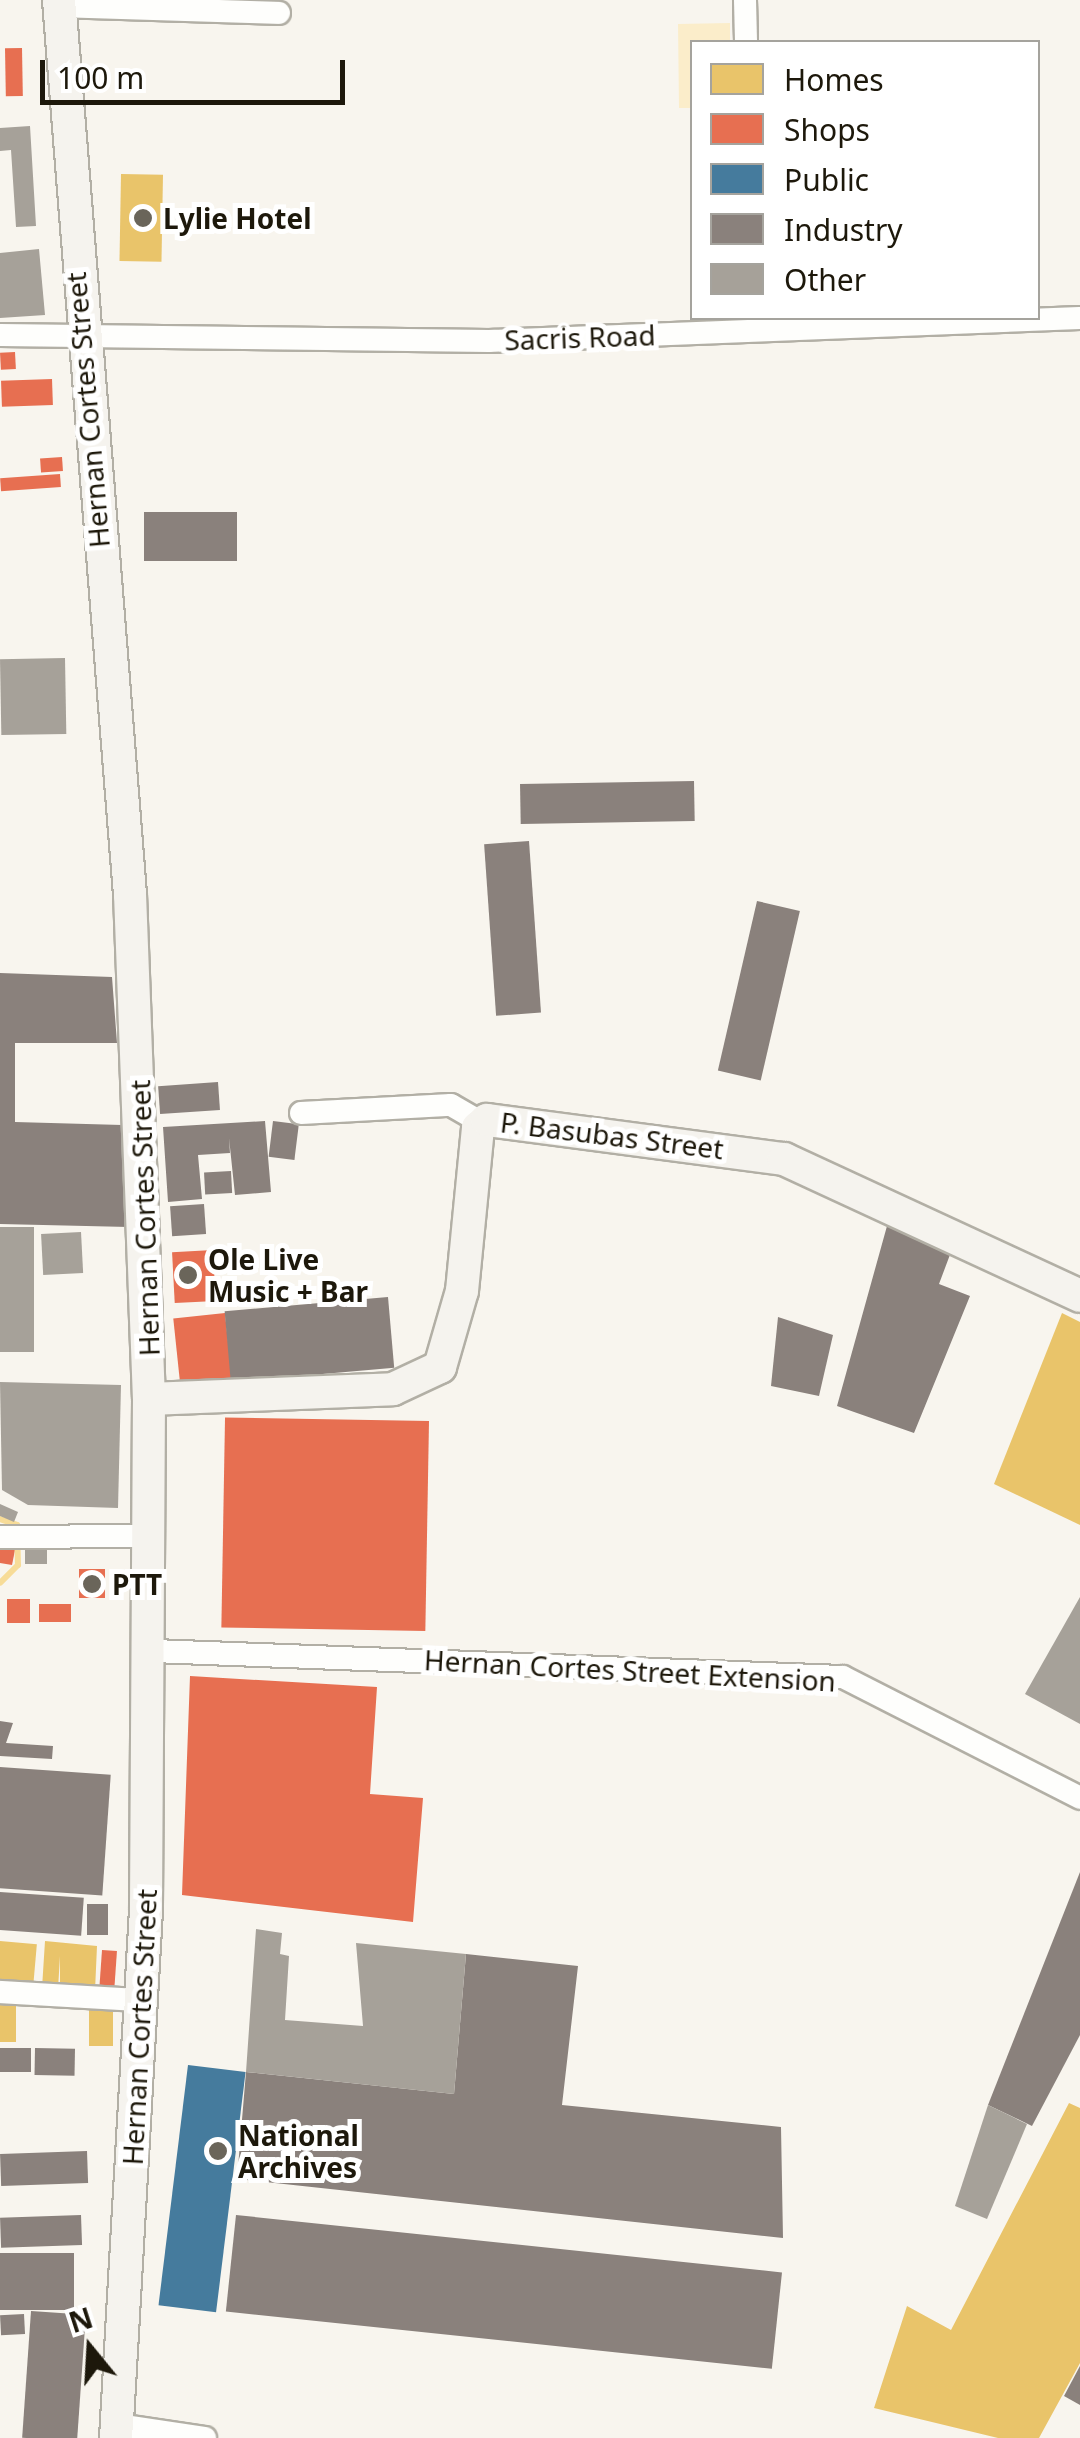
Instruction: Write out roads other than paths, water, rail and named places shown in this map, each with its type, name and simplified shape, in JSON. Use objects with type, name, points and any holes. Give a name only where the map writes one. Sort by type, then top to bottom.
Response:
[{"type":"main road","name":"Hernan Cortes Street","points":[[60,3],[80,331],[130,894],[150,1399],[153,1652],[140,2000],[117,2431]]},
{"type":"main road","name":"P. Basubas Street","points":[[150,1399],[394,1389],[440,1367],[462,1291],[480,1122],[784,1159],[1080,1296]]},
{"type":"street","points":[[745,0],[746,40]]},
{"type":"street","points":[[60,3],[279,12]]},
{"type":"street","name":"Sacris Road","points":[[1040,320],[1080,318]]},
{"type":"street","name":"Sacris Road","points":[[0,335],[80,331],[489,341],[1029,320]]},
{"type":"street","points":[[301,1114],[450,1106],[480,1122]]},
{"type":"street","points":[[1,1537],[151,1536]]},
{"type":"street","name":"Hernan Cortes Street Extension","points":[[153,1652],[842,1677],[1080,1798]]},
{"type":"street","points":[[0,1992],[140,2000]]},
{"type":"street","points":[[117,2431],[205,2438]]},
{"type":"waterway","points":[[0,1519],[17,1525],[18,1565],[0,1583]]},
{"type":"place","name":"Lylie Hotel","points":[[143,218]]},
{"type":"place","name":"Ole Live Music + Bar","points":[[188,1275]]},
{"type":"place","name":"PTT","points":[[92,1584]]},
{"type":"place","name":"National Archives","points":[[218,2151]]}]
